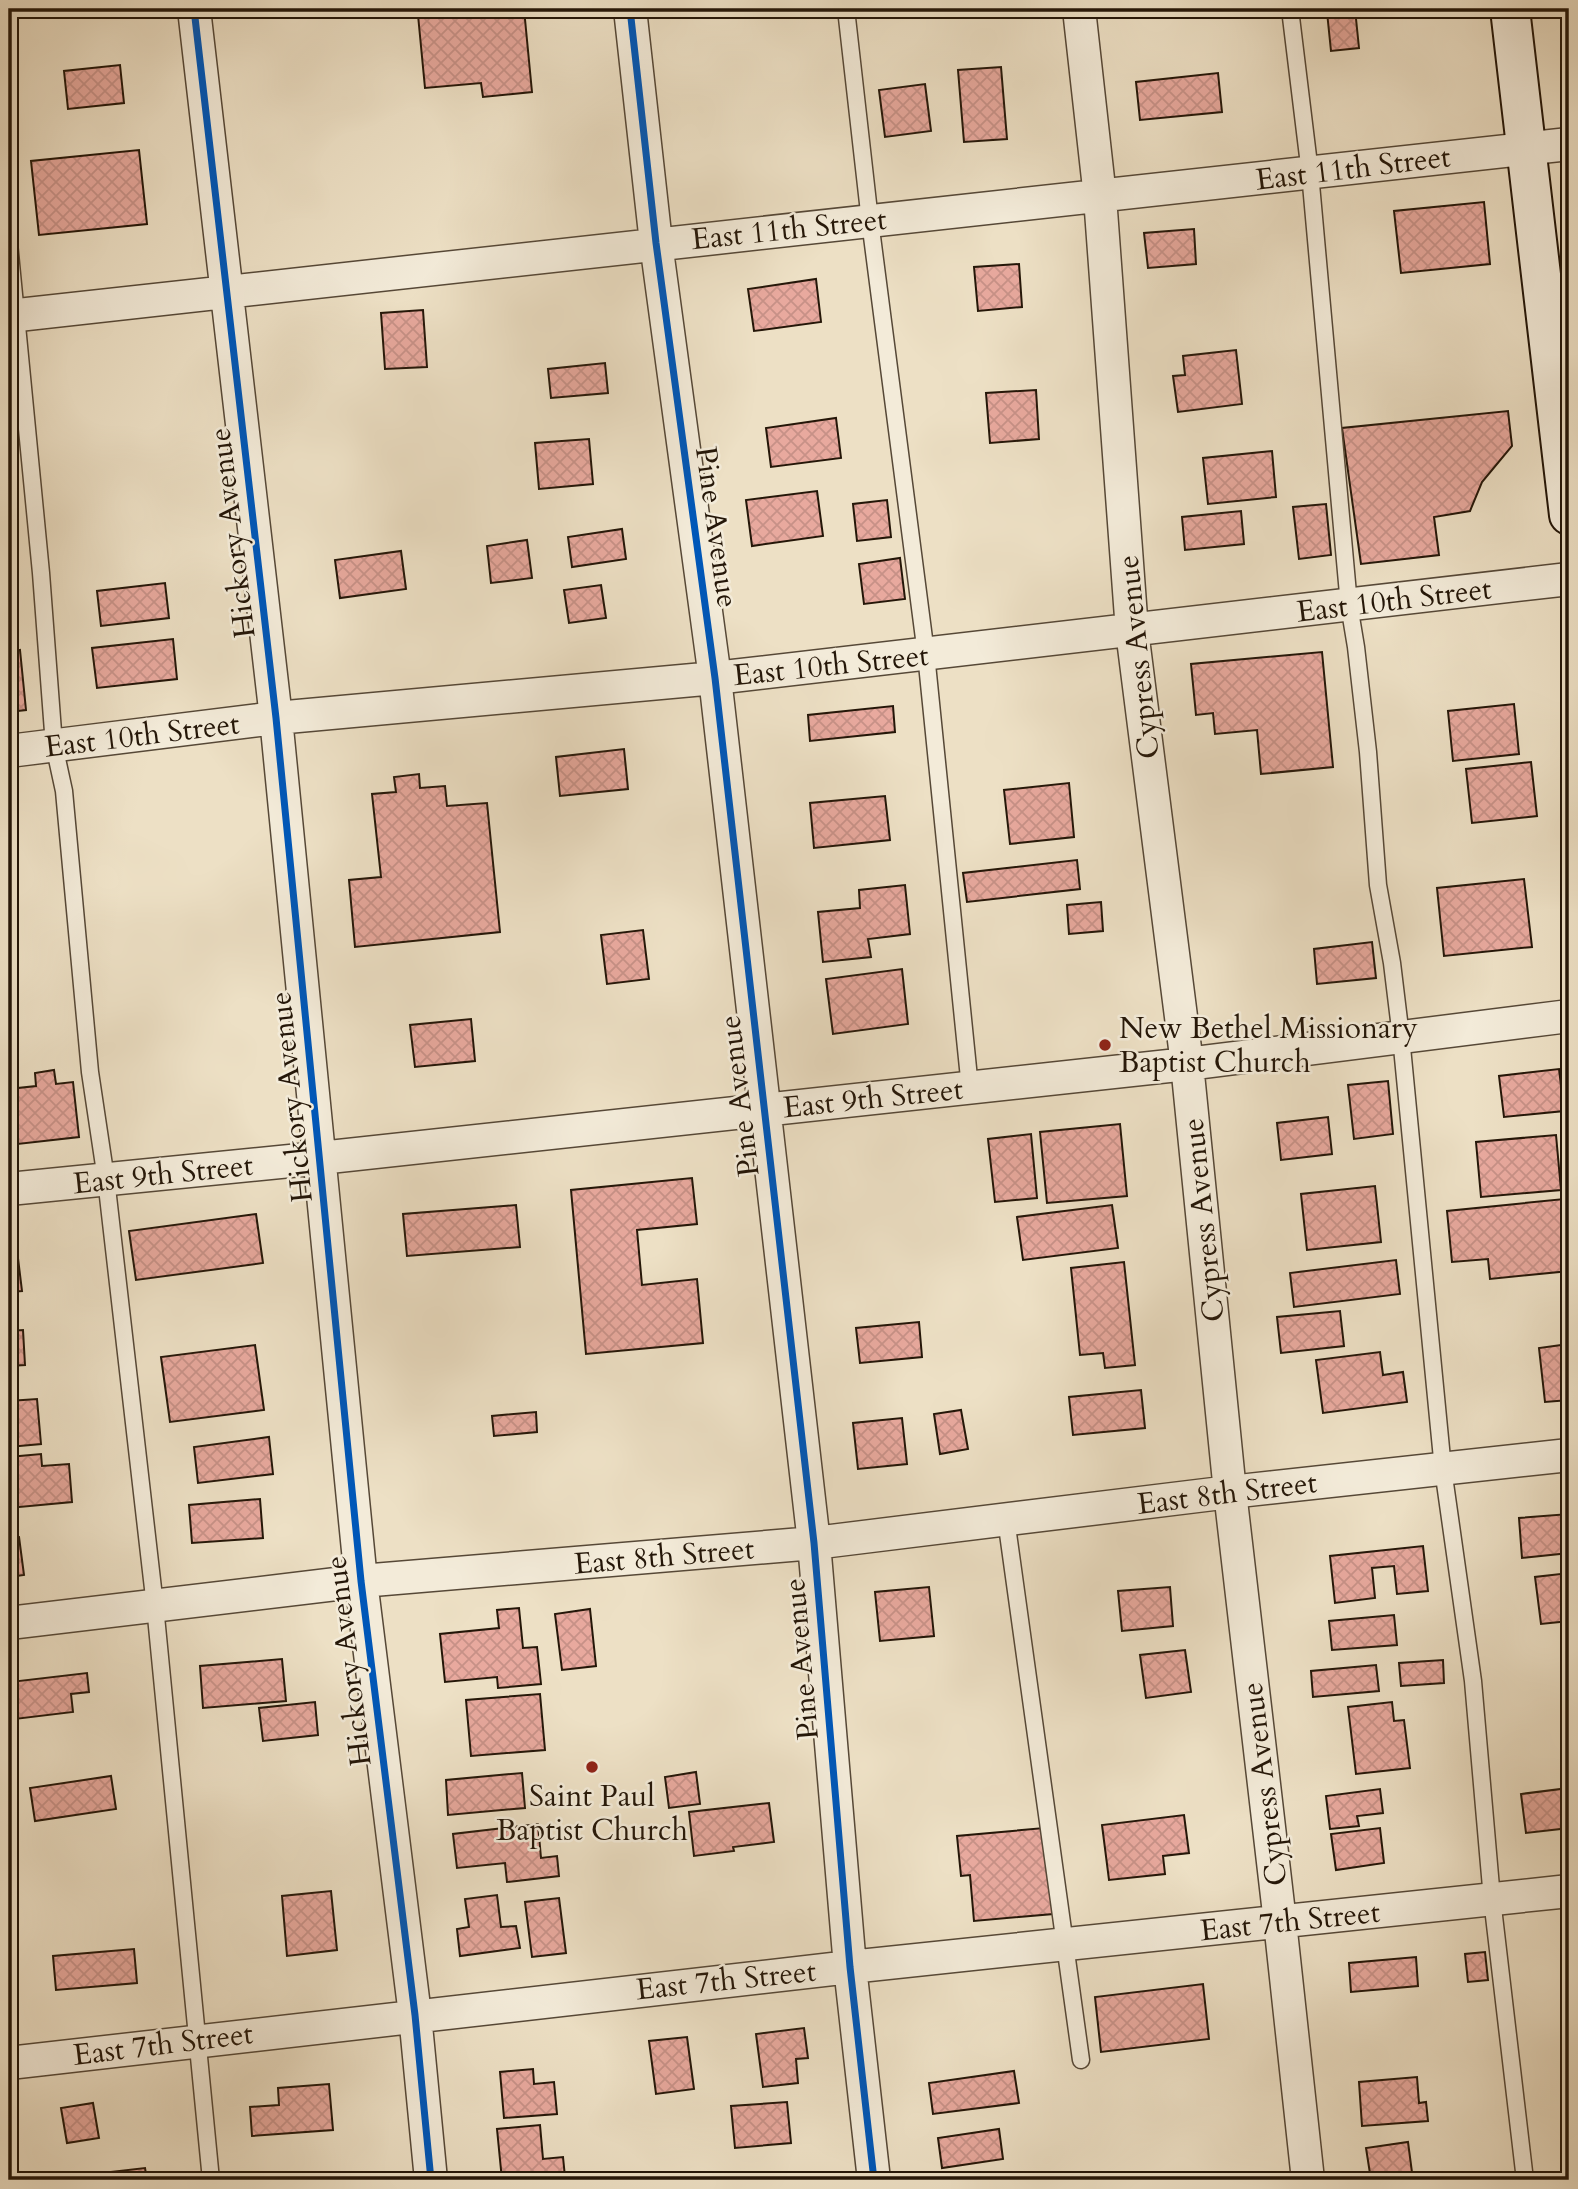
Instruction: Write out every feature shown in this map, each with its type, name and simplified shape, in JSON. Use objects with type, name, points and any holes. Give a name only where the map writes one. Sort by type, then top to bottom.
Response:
[{"type":"main road","points":[[1510,9],[1569,515]]},
{"type":"street","name":"Hickory Avenue","points":[[194,9],[276,718],[361,1581],[415,2015],[431,2180]]},
{"type":"street","name":"Pine Avenue","points":[[630,9],[656,243],[715,678],[814,1544],[850,1967],[874,2180]]},
{"type":"street","name":"Cypress Avenue","points":[[1079,9],[1100,197],[1132,631],[1187,1064],[1230,1492],[1308,2180]]},
{"type":"street","name":"East 11th Street","points":[[13,316],[1569,144]]},
{"type":"street","name":"East 10th Street","points":[[9,751],[276,718],[715,678],[1569,579]]},
{"type":"street","name":"East 9th Street","points":[[9,1189],[1187,1064],[1569,1016]]},
{"type":"street","name":"East 8th Street","points":[[9,1623],[361,1581],[814,1544],[1230,1492],[1569,1455]]},
{"type":"street","name":"East 7th Street","points":[[9,2063],[850,1967],[1569,1891]]},
{"type":"lane","points":[[846,9],[870,221],[926,654],[970,1088]]},
{"type":"lane","points":[[1290,9],[1310,173],[1349,606],[1368,752],[1378,885],[1392,963],[1401,1037],[1443,1469],[1473,1681],[1492,1899],[1525,2180]]},
{"type":"lane","points":[[9,243],[13,316],[41,573],[54,745],[64,791],[90,1072],[106,1179],[155,1606],[211,2180]]},
{"type":"lane","points":[[1006,1520],[1082,2060]]},
{"type":"building","points":[[474,9],[524,9],[532,92],[483,97],[481,83],[425,88],[418,15]]},
{"type":"building","points":[[1355,9],[1359,48],[1331,51],[1327,12]]},
{"type":"building","points":[[120,65],[124,103],[68,109],[64,71]]},
{"type":"building","points":[[1001,67],[1007,139],[964,142],[958,70]]},
{"type":"building","points":[[1218,73],[1222,112],[1140,120],[1136,82]]},
{"type":"building","points":[[925,84],[931,131],[885,137],[879,90]]},
{"type":"building","points":[[139,150],[147,224],[39,235],[31,161]]},
{"type":"building","points":[[1484,202],[1490,264],[1401,273],[1394,211]]},
{"type":"building","points":[[1194,229],[1196,264],[1148,268],[1144,233]]},
{"type":"building","points":[[1019,264],[1022,307],[978,311],[974,267]]},
{"type":"building","points":[[816,279],[821,322],[754,331],[748,289]]},
{"type":"building","points":[[423,310],[427,367],[385,369],[381,313]]},
{"type":"building","points":[[1236,350],[1242,404],[1178,412],[1173,376],[1185,375],[1183,356]]},
{"type":"building","points":[[605,363],[608,393],[551,398],[548,369]]},
{"type":"building","points":[[1036,390],[1039,439],[990,443],[986,393]]},
{"type":"building","points":[[1508,411],[1512,446],[1482,482],[1470,511],[1434,517],[1439,555],[1361,564],[1342,428]]},
{"type":"building","points":[[836,418],[841,458],[771,467],[766,428]]},
{"type":"building","points":[[589,439],[593,484],[539,489],[535,443]]},
{"type":"building","points":[[1272,451],[1276,497],[1208,504],[1203,458]]},
{"type":"building","points":[[817,491],[823,536],[752,546],[746,500]]},
{"type":"building","points":[[887,500],[891,537],[857,541],[853,504]]},
{"type":"building","points":[[1326,504],[1331,555],[1299,559],[1293,507]]},
{"type":"building","points":[[1241,511],[1244,544],[1185,550],[1182,517]]},
{"type":"building","points":[[622,529],[626,559],[572,567],[568,537]]},
{"type":"building","points":[[527,540],[532,578],[491,583],[487,546]]},
{"type":"building","points":[[401,551],[406,589],[340,598],[335,560]]},
{"type":"building","points":[[900,558],[905,599],[864,604],[859,564]]},
{"type":"building","points":[[165,583],[169,618],[101,626],[97,591]]},
{"type":"building","points":[[601,585],[606,618],[569,623],[564,590]]},
{"type":"building","points":[[173,639],[177,679],[97,688],[92,648]]},
{"type":"building","points":[[20,650],[26,710],[9,712],[9,652]]},
{"type":"building","points":[[1322,652],[1333,767],[1261,774],[1257,730],[1215,734],[1213,713],[1196,715],[1191,664]]},
{"type":"building","points":[[1514,704],[1519,754],[1453,761],[1448,711]]},
{"type":"building","points":[[893,706],[895,732],[810,741],[808,715]]},
{"type":"building","points":[[624,749],[628,789],[560,796],[556,757]]},
{"type":"building","points":[[1531,762],[1537,816],[1472,823],[1466,769]]},
{"type":"building","points":[[419,774],[420,788],[445,786],[447,806],[487,803],[500,932],[355,947],[349,880],[381,877],[372,794],[396,792],[394,777]]},
{"type":"building","points":[[1069,783],[1074,837],[1010,844],[1004,790]]},
{"type":"building","points":[[885,796],[890,840],[814,848],[810,803]]},
{"type":"building","points":[[1077,860],[1080,889],[967,902],[963,873]]},
{"type":"building","points":[[1524,879],[1532,947],[1444,956],[1437,888]]},
{"type":"building","points":[[905,885],[910,934],[868,939],[871,957],[823,962],[818,912],[860,908],[859,890]]},
{"type":"building","points":[[1101,902],[1103,931],[1069,934],[1067,905]]},
{"type":"building","points":[[643,930],[649,979],[607,984],[601,935]]},
{"type":"building","points":[[1372,942],[1376,978],[1317,984],[1314,949]]},
{"type":"building","points":[[902,969],[908,1024],[833,1034],[826,979]]},
{"type":"building","points":[[471,1019],[475,1061],[415,1067],[410,1025]]},
{"type":"building","points":[[1559,1069],[1564,1111],[1504,1117],[1499,1076]]},
{"type":"building","points":[[54,1070],[56,1084],[73,1082],[79,1137],[9,1145],[9,1089],[36,1086],[35,1073]]},
{"type":"building","points":[[1388,1081],[1393,1134],[1354,1139],[1348,1085]]},
{"type":"building","points":[[1328,1117],[1332,1154],[1281,1160],[1277,1123]]},
{"type":"building","points":[[1120,1124],[1127,1196],[1047,1203],[1040,1132]]},
{"type":"building","points":[[1031,1134],[1037,1198],[995,1202],[988,1139]]},
{"type":"building","points":[[1556,1135],[1561,1190],[1481,1197],[1476,1142]]},
{"type":"building","points":[[692,1178],[697,1224],[637,1230],[642,1285],[697,1279],[703,1343],[586,1354],[571,1190]]},
{"type":"building","points":[[1375,1186],[1381,1242],[1307,1250],[1301,1194]]},
{"type":"building","points":[[1564,1199],[1569,1271],[1490,1279],[1488,1259],[1452,1262],[1447,1211]]},
{"type":"building","points":[[516,1205],[520,1247],[407,1256],[403,1214]]},
{"type":"building","points":[[1112,1205],[1118,1248],[1023,1260],[1017,1217]]},
{"type":"building","points":[[256,1214],[263,1263],[136,1280],[129,1231]]},
{"type":"building","points":[[17,1250],[22,1291],[9,1292],[9,1251]]},
{"type":"building","points":[[1396,1260],[1400,1294],[1294,1307],[1290,1273]]},
{"type":"building","points":[[1124,1262],[1135,1365],[1105,1368],[1103,1353],[1080,1355],[1071,1268]]},
{"type":"building","points":[[1340,1311],[1344,1346],[1281,1353],[1277,1317]]},
{"type":"building","points":[[919,1322],[922,1357],[860,1363],[856,1328]]},
{"type":"building","points":[[23,1330],[25,1365],[9,1366],[9,1331]]},
{"type":"building","points":[[1569,1344],[1569,1400],[1545,1402],[1539,1348]]},
{"type":"building","points":[[255,1345],[264,1410],[170,1422],[161,1357]]},
{"type":"building","points":[[1380,1352],[1383,1375],[1403,1372],[1407,1402],[1323,1413],[1316,1360]]},
{"type":"building","points":[[1141,1390],[1145,1428],[1073,1435],[1069,1397]]},
{"type":"building","points":[[37,1399],[41,1444],[9,1447],[9,1401]]},
{"type":"building","points":[[961,1410],[968,1449],[940,1454],[934,1414]]},
{"type":"building","points":[[536,1412],[537,1432],[494,1436],[492,1416]]},
{"type":"building","points":[[902,1418],[907,1464],[858,1469],[853,1423]]},
{"type":"building","points":[[269,1437],[273,1474],[198,1483],[194,1447]]},
{"type":"building","points":[[41,1454],[42,1466],[69,1464],[72,1502],[9,1508],[9,1457]]},
{"type":"building","points":[[260,1499],[263,1538],[192,1543],[189,1505]]},
{"type":"building","points":[[1569,1514],[1569,1553],[1522,1558],[1519,1518]]},
{"type":"building","points":[[19,1537],[24,1575],[9,1577],[9,1538]]},
{"type":"building","points":[[1423,1546],[1428,1591],[1397,1594],[1394,1566],[1372,1568],[1375,1598],[1335,1603],[1330,1556]]},
{"type":"building","points":[[1569,1573],[1569,1621],[1541,1624],[1535,1577]]},
{"type":"building","points":[[929,1587],[934,1636],[880,1641],[875,1592]]},
{"type":"building","points":[[1170,1587],[1173,1626],[1122,1631],[1118,1591]]},
{"type":"building","points":[[519,1608],[523,1648],[537,1647],[541,1684],[498,1688],[497,1677],[445,1682],[440,1634],[499,1628],[497,1610]]},
{"type":"building","points":[[590,1609],[596,1666],[562,1670],[555,1614]]},
{"type":"building","points":[[1394,1615],[1397,1645],[1332,1650],[1329,1621]]},
{"type":"building","points":[[1185,1650],[1191,1692],[1146,1698],[1140,1655]]},
{"type":"building","points":[[282,1659],[286,1701],[203,1708],[200,1666]]},
{"type":"building","points":[[1443,1660],[1444,1683],[1401,1686],[1399,1663]]},
{"type":"building","points":[[1376,1665],[1379,1691],[1313,1697],[1311,1671]]},
{"type":"building","points":[[87,1673],[89,1692],[71,1694],[73,1712],[15,1719],[10,1682]]},
{"type":"building","points":[[540,1694],[545,1750],[471,1756],[466,1700]]},
{"type":"building","points":[[315,1702],[318,1735],[263,1741],[259,1708]]},
{"type":"building","points":[[1392,1702],[1394,1721],[1404,1720],[1410,1768],[1356,1774],[1348,1707]]},
{"type":"building","points":[[696,1772],[700,1804],[669,1808],[665,1777]]},
{"type":"building","points":[[522,1773],[525,1808],[448,1815],[446,1780]]},
{"type":"building","points":[[111,1776],[116,1809],[35,1821],[30,1788]]},
{"type":"building","points":[[1569,1788],[1569,1828],[1526,1833],[1521,1794]]},
{"type":"building","points":[[1380,1789],[1383,1813],[1357,1816],[1359,1826],[1330,1829],[1326,1796]]},
{"type":"building","points":[[769,1803],[774,1842],[733,1847],[734,1851],[694,1856],[689,1812]]},
{"type":"building","points":[[1184,1815],[1189,1853],[1163,1856],[1165,1874],[1109,1880],[1102,1825]]},
{"type":"building","points":[[538,1824],[541,1858],[557,1856],[559,1876],[507,1882],[505,1863],[457,1868],[453,1834]]},
{"type":"building","points":[[1044,1828],[1053,1914],[974,1921],[970,1875],[961,1876],[957,1836]]},
{"type":"building","points":[[1380,1828],[1384,1863],[1336,1870],[1331,1834]]},
{"type":"building","points":[[331,1891],[337,1950],[287,1956],[282,1896]]},
{"type":"building","points":[[497,1895],[501,1927],[516,1926],[520,1948],[460,1956],[457,1929],[469,1927],[465,1899]]},
{"type":"building","points":[[559,1898],[566,1953],[532,1957],[525,1902]]},
{"type":"building","points":[[134,1949],[137,1983],[56,1990],[53,1956]]},
{"type":"building","points":[[1485,1952],[1488,1980],[1468,1982],[1465,1954]]},
{"type":"building","points":[[1416,1957],[1418,1986],[1351,1992],[1349,1963]]},
{"type":"building","points":[[1203,1984],[1209,2039],[1101,2052],[1095,1997]]},
{"type":"building","points":[[804,2028],[808,2058],[796,2059],[798,2083],[763,2087],[756,2034]]},
{"type":"building","points":[[687,2037],[694,2089],[656,2094],[649,2041]]},
{"type":"building","points":[[533,2069],[534,2084],[554,2082],[557,2114],[504,2118],[500,2072]]},
{"type":"building","points":[[1014,2071],[1019,2103],[933,2114],[929,2083]]},
{"type":"building","points":[[1417,2077],[1419,2103],[1426,2102],[1428,2121],[1362,2126],[1359,2082]]},
{"type":"building","points":[[329,2084],[333,2130],[252,2136],[250,2107],[279,2105],[278,2088]]},
{"type":"building","points":[[787,2102],[791,2143],[735,2148],[731,2106]]},
{"type":"building","points":[[93,2103],[99,2138],[67,2143],[61,2108]]},
{"type":"building","points":[[540,2125],[543,2159],[563,2157],[565,2177],[502,2180],[497,2129]]},
{"type":"building","points":[[999,2129],[1003,2159],[942,2168],[938,2138]]},
{"type":"building","points":[[1408,2142],[1413,2180],[1371,2180],[1366,2148]]},
{"type":"building","points":[[145,2168],[147,2180],[59,2180],[59,2178]]},
{"type":"cycle path","points":[[194,9],[276,718],[361,1581],[415,2015],[431,2180]]},
{"type":"cycle path","points":[[630,9],[656,243],[715,678],[814,1543],[850,1967],[874,2180]]},
{"type":"place","name":"New Bethel Missionary Baptist Church","points":[[1105,1045]]},
{"type":"place","name":"Saint Paul Baptist Church","points":[[592,1767]]}]
